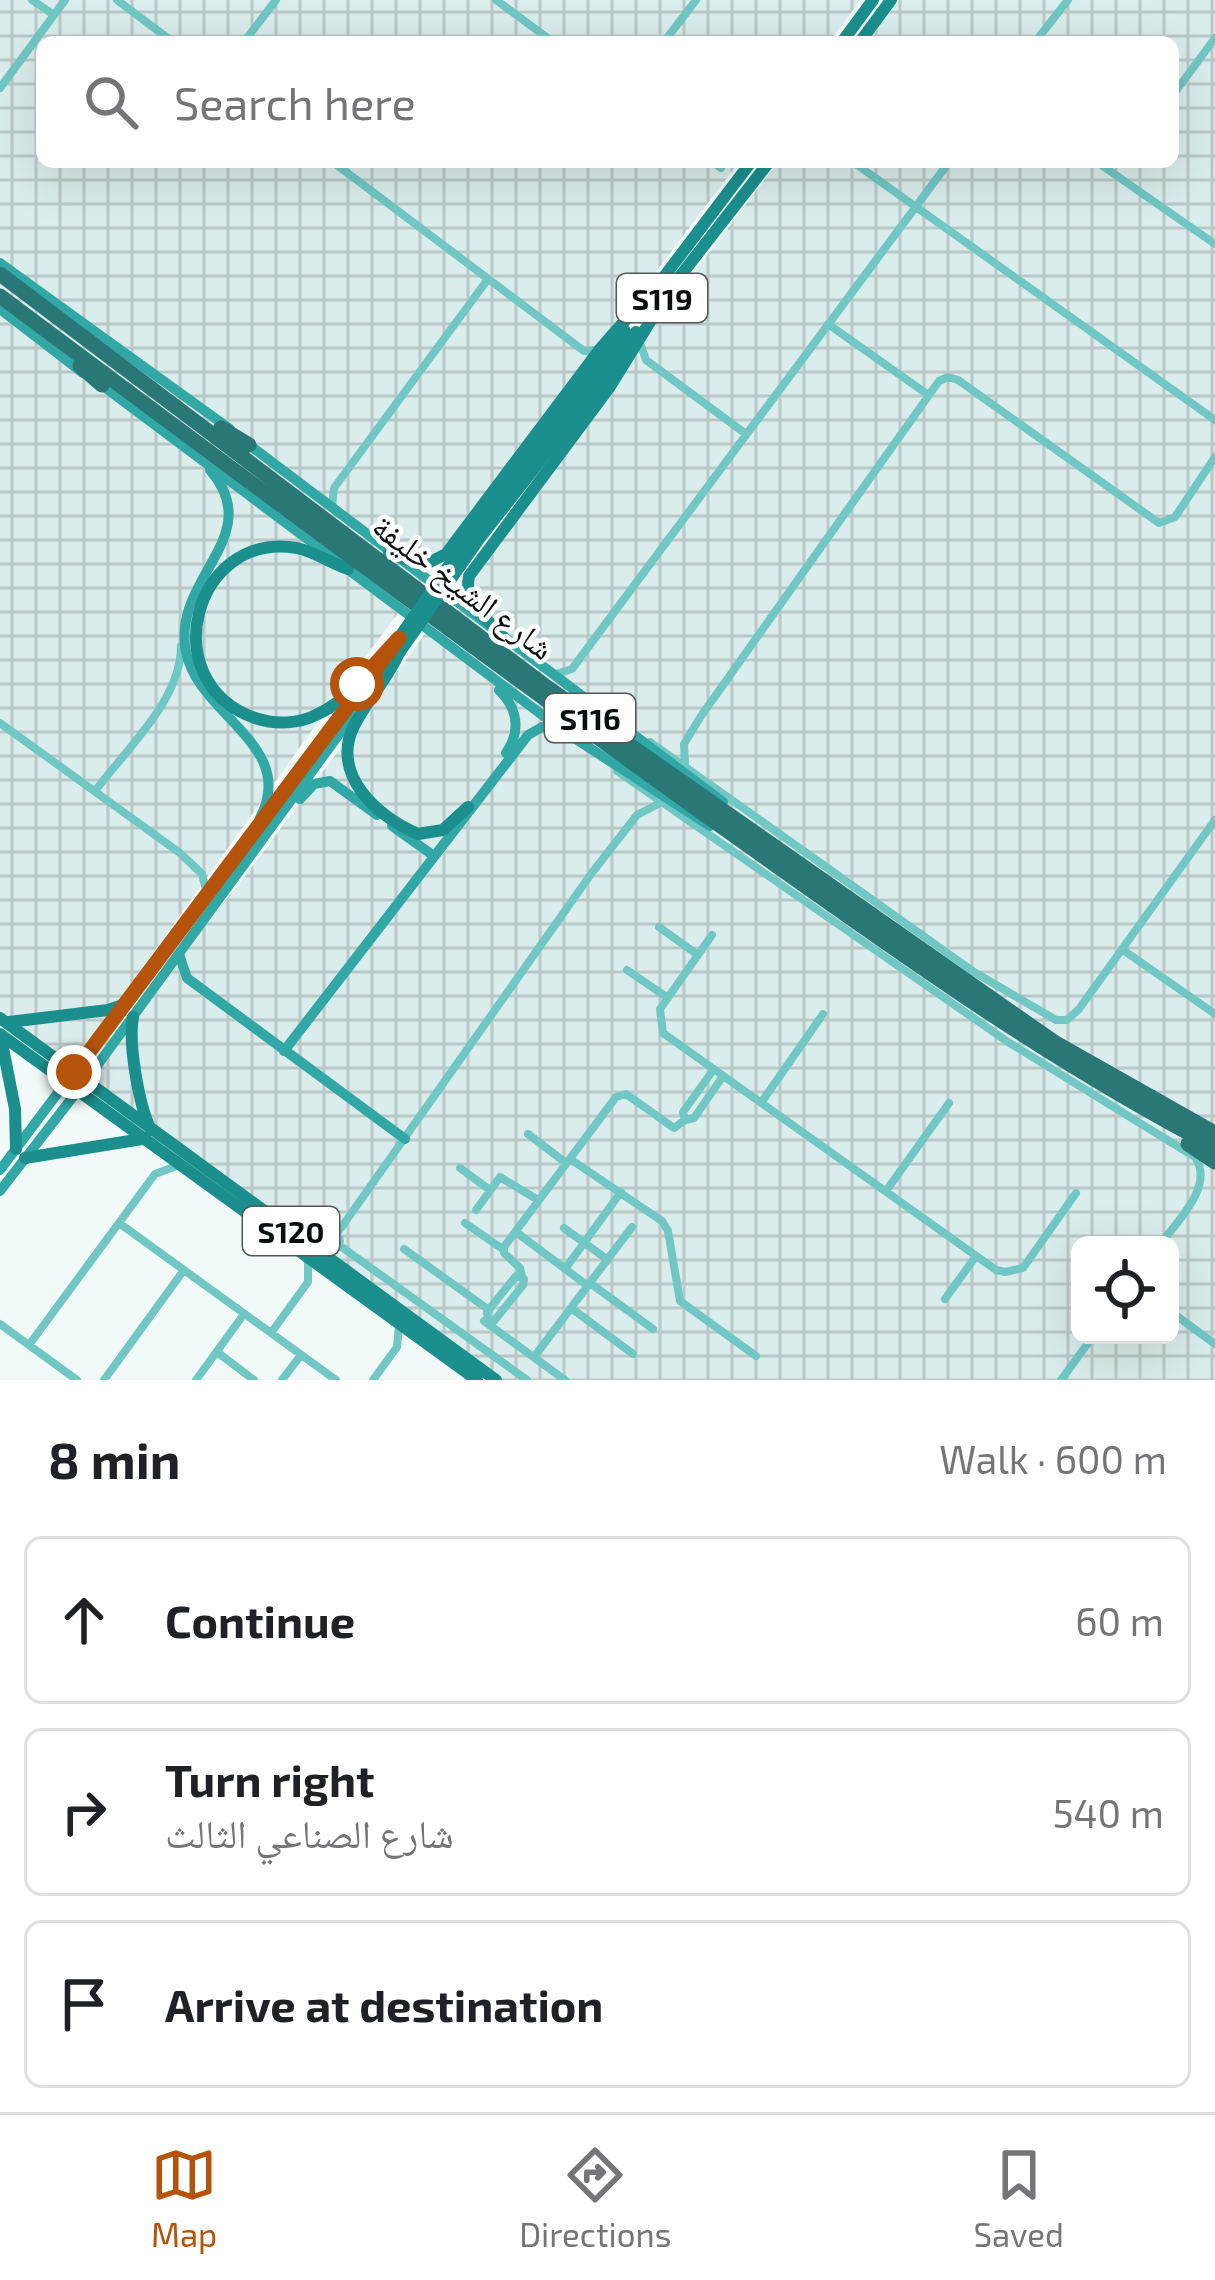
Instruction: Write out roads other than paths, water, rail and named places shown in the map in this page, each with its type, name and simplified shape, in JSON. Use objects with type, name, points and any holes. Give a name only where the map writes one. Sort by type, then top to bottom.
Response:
[{"type":"highway","name":"شارع الشيخ خليفة","points":[[0,274],[548,688],[755,833],[864,902],[1154,1109]]},
{"type":"highway","name":"شارع الشيخ خليفة","points":[[0,296],[8,308],[954,998],[1043,1051],[1154,1109],[1208,1131]]},
{"type":"highway","points":[[8,308],[102,386]]},
{"type":"highway","points":[[143,383],[169,393],[249,445]]},
{"type":"highway","points":[[1154,1109],[1215,1162]]},
{"type":"highway","name":"S116","points":[[1208,1131],[1215,1148]]},
{"type":"main road","points":[[846,36],[873,0]]},
{"type":"main road","points":[[864,36],[891,0]]},
{"type":"main road","name":"S119","points":[[358,699],[399,653],[747,168]]},
{"type":"main road","name":"S119","points":[[664,287],[764,168]]},
{"type":"main road","points":[[0,262],[642,740],[738,814],[755,833]]},
{"type":"main road","points":[[504,638],[472,607],[467,595],[469,576],[624,364],[664,287]]},
{"type":"main road","points":[[389,553],[418,565],[442,559],[600,350],[664,287]]},
{"type":"main road","points":[[102,386],[565,732],[702,822],[729,831]]},
{"type":"main road","name":"S119","points":[[358,699],[470,535],[554,435]]},
{"type":"main road","points":[[182,443],[217,478],[227,500],[229,520],[220,549],[188,604],[183,633],[198,684],[256,745],[265,761],[268,796],[252,839]]},
{"type":"main road","points":[[349,569],[294,548],[255,552],[231,564],[212,584],[194,630],[197,656],[208,680],[226,702],[250,716],[299,721],[358,699]]},
{"type":"main road","points":[[436,853],[512,745],[517,728],[511,703],[481,671]]},
{"type":"main road","points":[[358,699],[347,752],[364,796],[406,829],[424,835],[443,830],[468,807]]},
{"type":"main road","points":[[21,1153],[1,1028],[129,1010],[161,979],[358,699]]},
{"type":"main road","points":[[0,1191],[21,1153],[208,895],[358,699]]},
{"type":"main road","points":[[284,1052],[531,732],[546,726],[565,732]]},
{"type":"main road","points":[[279,816],[314,784],[330,782],[416,844],[436,853]]},
{"type":"main road","points":[[416,844],[424,869]]},
{"type":"main road","points":[[179,954],[187,978],[405,1139]]},
{"type":"main road","points":[[161,979],[187,978]]},
{"type":"main road","points":[[0,1170],[21,1153],[148,1135],[129,1010]]},
{"type":"main road","name":"S120","points":[[1,1028],[308,1251]]},
{"type":"main road","name":"S120","points":[[148,1135],[158,1150],[308,1251],[334,1251],[419,1338],[460,1374],[477,1380]]},
{"type":"main road","name":"S120","points":[[334,1251],[376,1308],[401,1318],[496,1380]]},
{"type":"street","points":[[32,0],[53,15]]},
{"type":"street","points":[[38,36],[65,0]]},
{"type":"street","points":[[117,0],[165,36]]},
{"type":"street","points":[[249,36],[276,0]]},
{"type":"street","points":[[496,0],[545,36]]},
{"type":"street","points":[[669,36],[696,0]]},
{"type":"street","points":[[1040,36],[1067,0]]},
{"type":"street","points":[[0,88],[36,38]]},
{"type":"street","points":[[1179,86],[1215,38]]},
{"type":"street","points":[[341,168],[584,351],[600,350]]},
{"type":"street","points":[[861,168],[1215,420]]},
{"type":"street","points":[[552,675],[572,669],[945,168]]},
{"type":"street","points":[[1106,168],[1215,244]]},
{"type":"street","points":[[1116,175],[1120,168]]},
{"type":"street","points":[[332,509],[334,488],[489,279]]},
{"type":"street","points":[[828,324],[927,394]]},
{"type":"street","points":[[640,339],[646,360],[746,434]]},
{"type":"street","points":[[584,351],[586,368]]},
{"type":"street","points":[[624,364],[646,360]]},
{"type":"street","points":[[665,752],[684,744],[927,394],[944,378],[958,380],[1159,523],[1175,517],[1215,458]]},
{"type":"street","points":[[313,495],[334,488]]},
{"type":"street","points":[[96,790],[175,683],[183,633]]},
{"type":"street","points":[[572,669],[577,692]]},
{"type":"street","points":[[0,723],[199,870],[208,895]]},
{"type":"street","points":[[642,740],[686,765],[864,902],[1061,1021],[1079,1010],[1215,820]]},
{"type":"street","points":[[684,744],[686,765]]},
{"type":"street","points":[[608,761],[660,803],[1199,1162],[1201,1185],[1166,1236]]},
{"type":"street","points":[[638,815],[641,790]]},
{"type":"street","points":[[271,1333],[334,1251],[405,1139],[591,874],[638,815],[660,803]]},
{"type":"street","points":[[199,870],[228,869]]},
{"type":"street","points":[[659,928],[698,955]]},
{"type":"street","points":[[712,935],[658,1015],[661,1030],[976,1256],[1001,1272],[1023,1268],[1076,1193]]},
{"type":"street","points":[[1123,950],[1215,1014]]},
{"type":"street","points":[[627,970],[668,998]]},
{"type":"street","points":[[761,1103],[823,1014]]},
{"type":"street","points":[[686,1120],[683,1112],[719,1072]]},
{"type":"street","points":[[504,1250],[619,1094],[626,1094],[674,1127],[692,1120],[719,1072]]},
{"type":"street","points":[[698,1091],[708,1098]]},
{"type":"street","points":[[886,1191],[949,1102]]},
{"type":"street","points":[[528,1134],[621,1192],[665,1226],[680,1301],[756,1356]]},
{"type":"street","points":[[29,1345],[155,1174],[158,1150]]},
{"type":"street","points":[[155,1174],[179,1165]]},
{"type":"street","points":[[460,1168],[490,1190]]},
{"type":"street","points":[[476,1210],[503,1177],[538,1200]]},
{"type":"street","points":[[565,1269],[621,1192]]},
{"type":"street","points":[[118,1223],[336,1380]]},
{"type":"street","points":[[465,1223],[504,1250],[522,1276],[523,1285],[494,1321],[486,1316]]},
{"type":"street","points":[[534,1358],[632,1227]]},
{"type":"street","points":[[564,1228],[608,1260]]},
{"type":"street","points":[[516,1232],[653,1328]]},
{"type":"street","points":[[404,1249],[565,1380]]},
{"type":"street","points":[[308,1282],[308,1251],[334,1251],[527,1380]]},
{"type":"street","points":[[945,1299],[976,1256]]},
{"type":"street","points":[[104,1380],[184,1270]]},
{"type":"street","points":[[571,1309],[633,1354]]},
{"type":"street","points":[[196,1380],[244,1314]]},
{"type":"street","points":[[470,1340],[486,1316]]},
{"type":"street","points":[[374,1380],[397,1347],[401,1318]]},
{"type":"street","points":[[1179,1318],[1215,1344]]},
{"type":"street","points":[[0,1324],[77,1380]]},
{"type":"street","points":[[397,1347],[419,1338]]},
{"type":"street","points":[[1061,1380],[1087,1344]]},
{"type":"street","points":[[216,1352],[254,1380]]},
{"type":"street","points":[[282,1380],[301,1354]]}]
